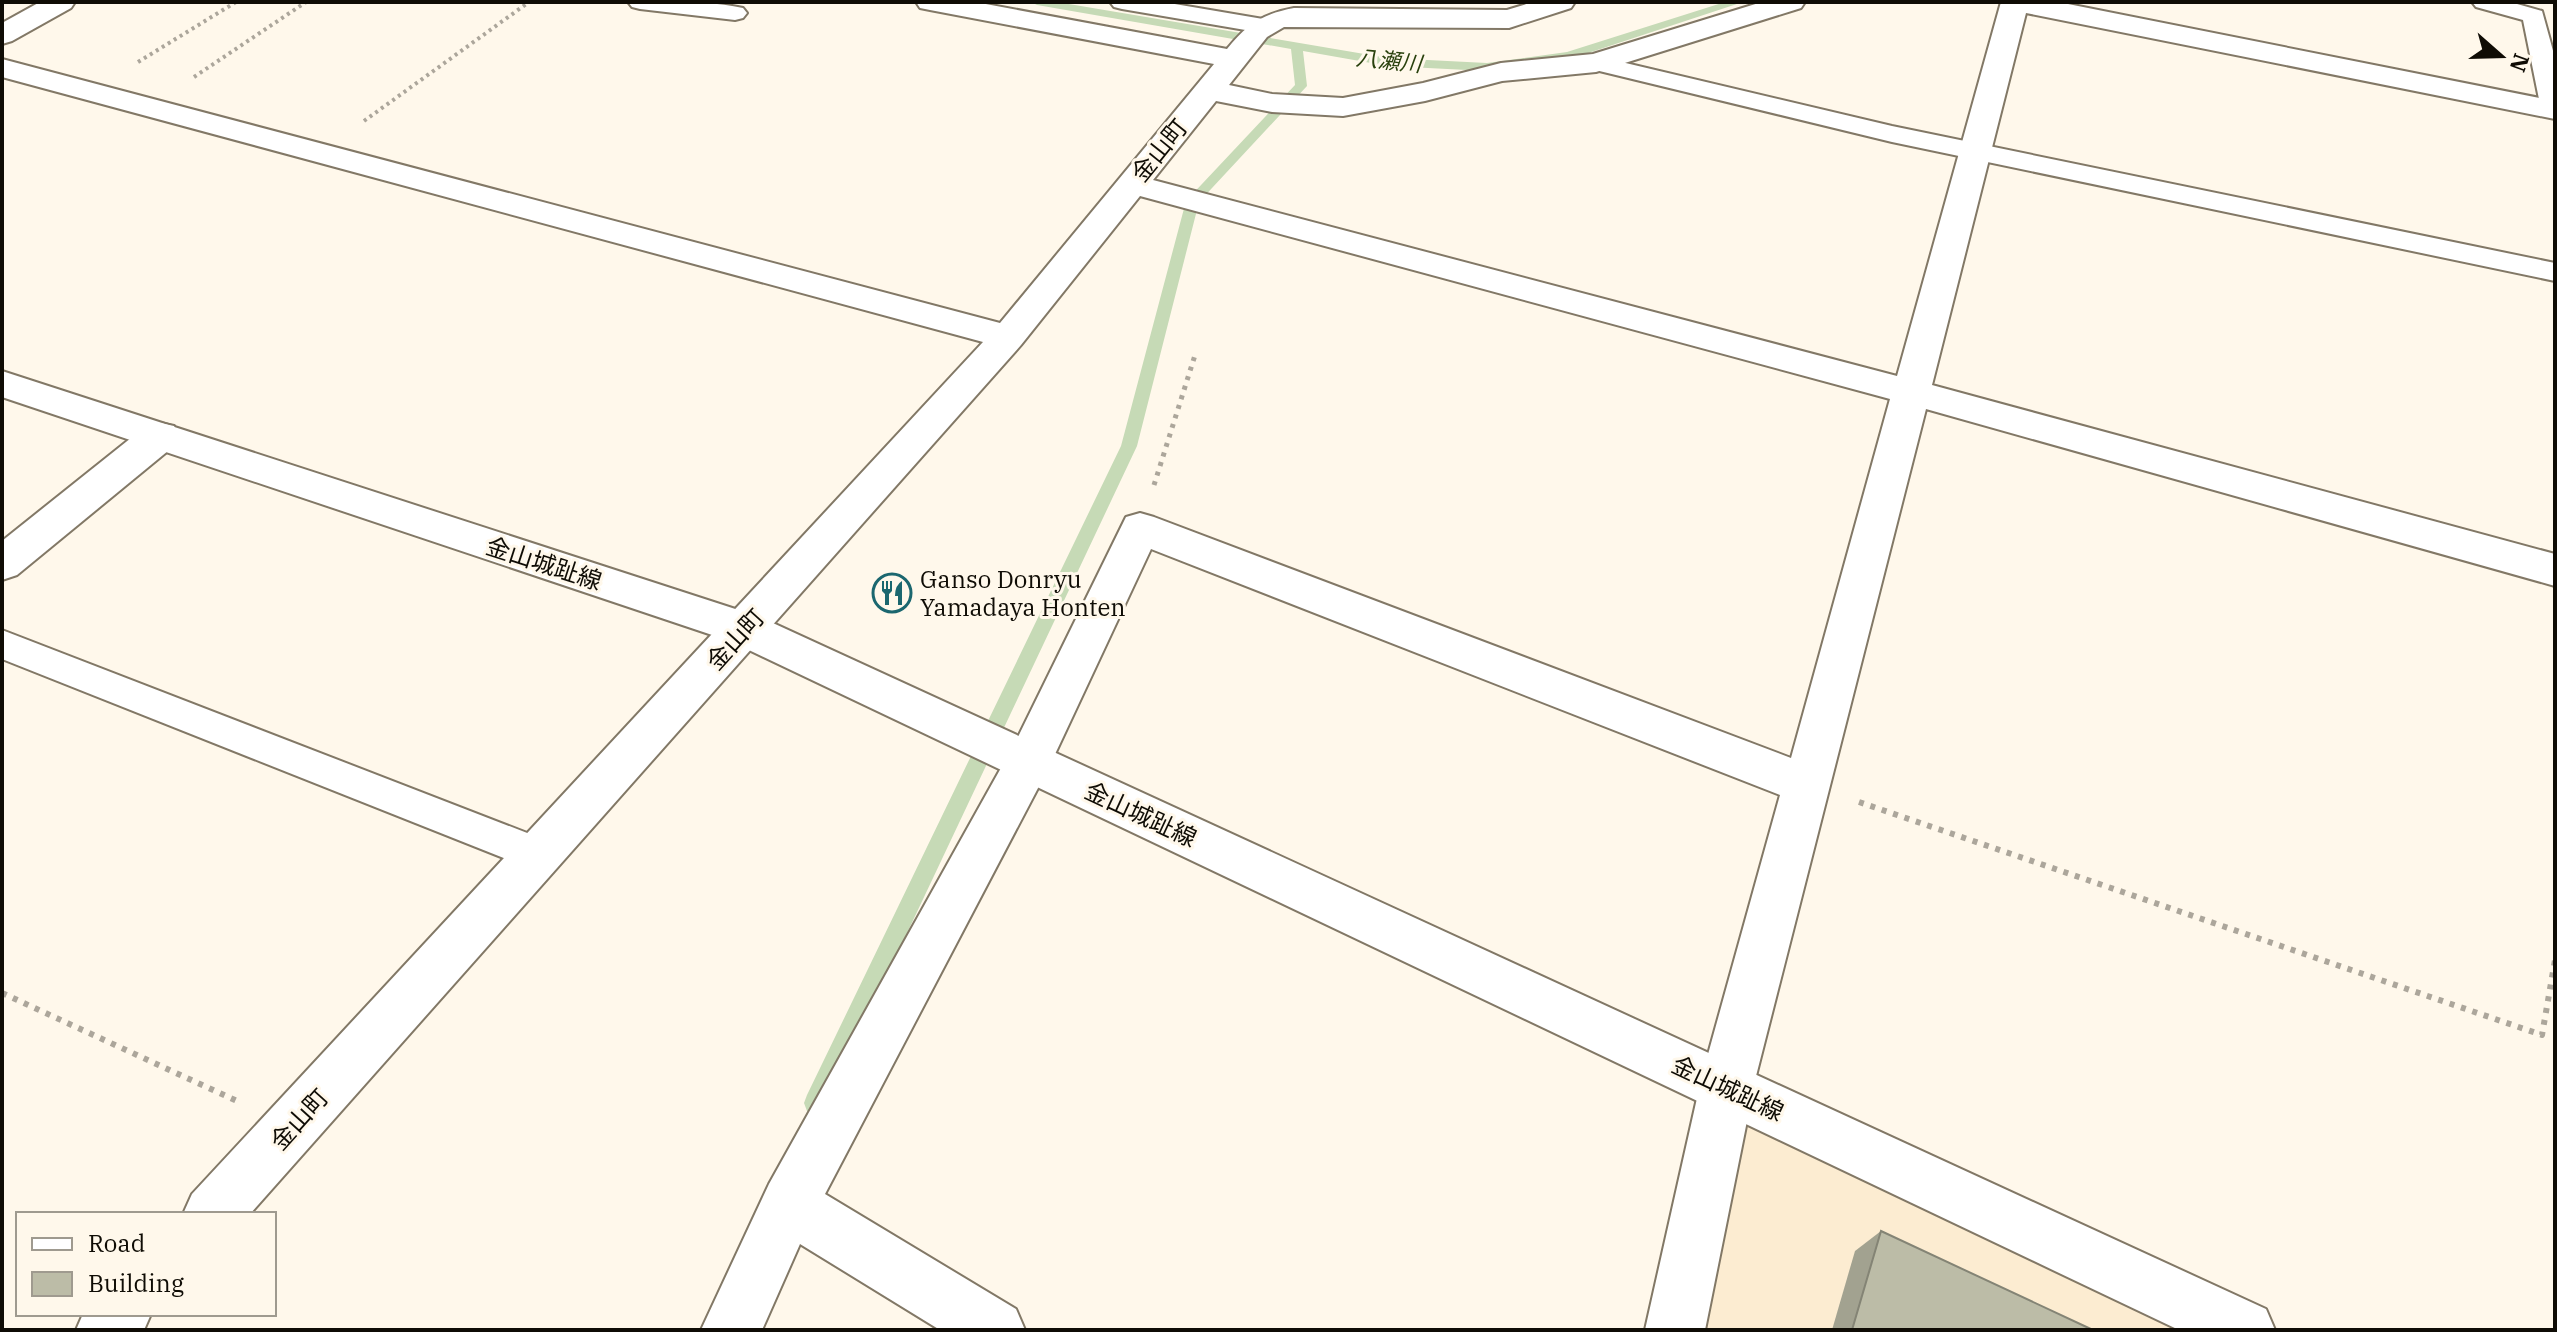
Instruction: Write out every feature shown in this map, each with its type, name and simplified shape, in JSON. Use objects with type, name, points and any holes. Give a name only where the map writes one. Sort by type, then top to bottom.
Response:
[{"type":"street","points":[[2,35],[61,2]]},
{"type":"street","points":[[930,2],[1240,51],[1286,104],[1343,107],[1425,92],[1501,72],[1596,63],[1791,2]]},
{"type":"street","points":[[1240,51],[1293,9],[1509,19],[1561,2]]},
{"type":"street","points":[[1675,1330],[1727,1088],[1805,784],[2015,2],[2554,109]]},
{"type":"street","name":"金山町","points":[[214,1212],[1008,337],[1240,51]]},
{"type":"street","points":[[2,68],[1008,337]]},
{"type":"street","points":[[1131,184],[1911,392],[2555,570]]},
{"type":"street","name":"金山城趾線","points":[[2,384],[745,629],[2245,1330]]},
{"type":"street","points":[[2,564],[160,436]]},
{"type":"street","points":[[731,1330],[789,1204],[1029,762],[1140,528],[1805,784]]},
{"type":"street","points":[[789,1204],[995,1330]]},
{"type":"lane","points":[[640,2],[735,13]]},
{"type":"lane","points":[[1122,2],[1240,51]]},
{"type":"lane","points":[[2484,2],[2534,16],[2554,109]]},
{"type":"lane","points":[[1596,63],[1974,151],[2555,272]]},
{"type":"lane","points":[[2,644],[539,855]]},
{"type":"path","points":[[90,92],[236,2]]},
{"type":"path","points":[[148,107],[306,2]]},
{"type":"path","points":[[319,153],[529,2]]},
{"type":"path","points":[[1140,528],[1196,352]]},
{"type":"path","points":[[1805,784],[2542,1035],[2555,960]]},
{"type":"path","points":[[2,993],[292,1127]]},
{"type":"shaded area","points":[[1727,1088],[2252,1330],[1675,1330]]},
{"type":"building","points":[[1881,1231],[2093,1330],[1852,1330]]},
{"type":"waterway","name":"八瀬川","points":[[1037,2],[1388,62],[1487,67],[1569,55],[1737,2]]},
{"type":"waterway","points":[[815,1103],[1129,446],[1193,201],[1301,86],[1297,48]]},
{"type":"place","name":"Ganso Donryu Yamadaya Honten","points":[[892,593]]}]
